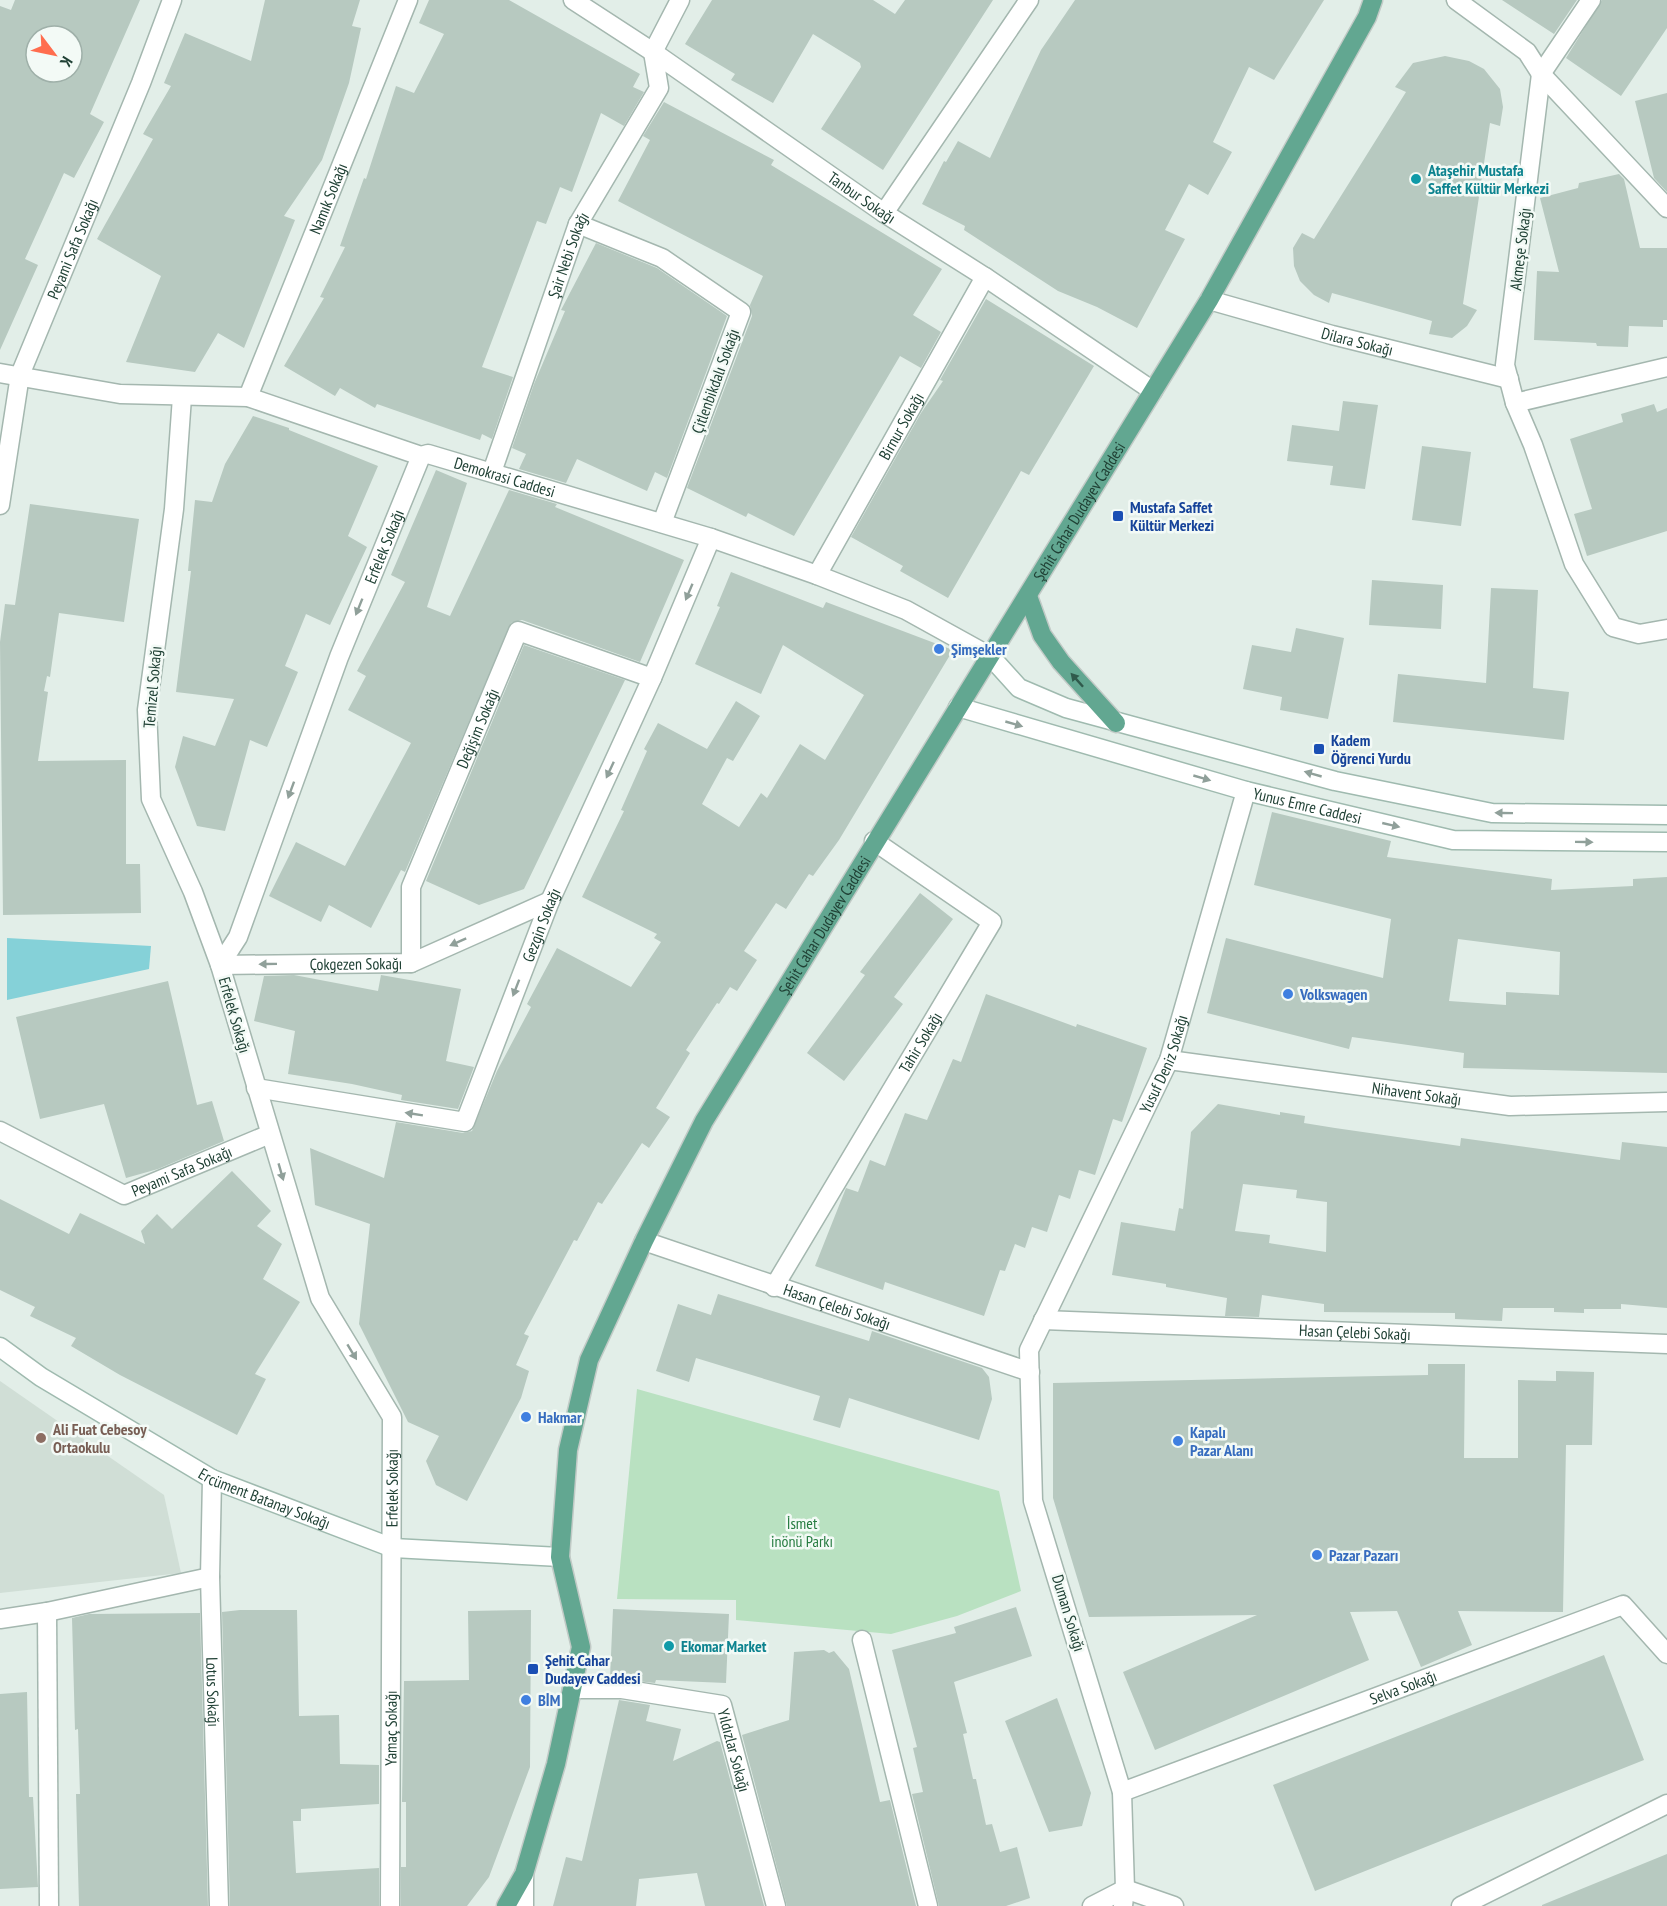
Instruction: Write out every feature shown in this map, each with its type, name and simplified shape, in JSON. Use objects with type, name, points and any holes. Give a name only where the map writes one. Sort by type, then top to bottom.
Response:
[{"type":"main road","name":"Şehit Cahar Dudayev Caddesi","points":[[506,1906],[524,1874],[556,1764],[581,1647],[560,1557],[568,1450],[589,1360],[644,1240],[704,1121],[874,841],[991,657],[1209,300],[1370,9],[1388,0]]},
{"type":"main road","points":[[1028,596],[1042,635],[1061,662],[1116,723]]},
{"type":"street","name":"Peyami Safa Sokağı","points":[[0,504],[20,375],[141,83],[172,0]]},
{"type":"street","name":"Namık Sokağı","points":[[248,397],[408,0]]},
{"type":"street","name":"Tanbur Sokağı","points":[[573,0],[653,52],[884,213],[985,277],[1153,391]]},
{"type":"street","points":[[653,52],[680,0]]},
{"type":"street","points":[[884,213],[1029,0]]},
{"type":"street","points":[[1456,0],[1527,52],[1541,74],[1667,208]]},
{"type":"street","name":"Akmeşe Sokağı","points":[[1515,403],[1505,364],[1541,74],[1591,0]]},
{"type":"street","name":"Şair Nebi Sokağı","points":[[492,472],[579,224],[659,88],[653,52]]},
{"type":"street","name":"Çitlenbikdalı Sokağı","points":[[579,224],[662,258],[741,312],[662,523]]},
{"type":"street","name":"Birnur Sokağı","points":[[818,575],[985,277]]},
{"type":"street","name":"Dilara Sokağı","points":[[1209,300],[1332,335],[1509,379]]},
{"type":"street","points":[[1667,367],[1515,403],[1533,445],[1574,564],[1613,627],[1639,634],[1667,629]]},
{"type":"street","name":"Demokrasi Caddesi","points":[[0,373],[120,394],[248,397],[421,456],[428,454],[492,472],[711,538],[818,575],[906,610],[991,657]]},
{"type":"street","name":"Temizel Sokağı","points":[[182,397],[174,509],[147,710],[151,799],[193,892],[220,964]]},
{"type":"street","name":"Erfelek Sokağı","points":[[393,1548],[392,1417],[320,1298],[220,964],[238,937],[339,657],[421,456]]},
{"type":"street","name":"Gezgin Sokağı","points":[[256,1088],[465,1122],[550,901],[652,678],[711,538]]},
{"type":"street","name":"Değişim Sokağı","points":[[411,963],[411,887],[518,631],[652,678]]},
{"type":"street","name":"Yunus Emre Caddesi","points":[[991,657],[1019,688],[1066,708],[1335,781],[1492,813],[1667,815]]},
{"type":"street","name":"Yunus Emre Caddesi","points":[[958,707],[1246,790],[1453,840],[1667,842]]},
{"type":"street","name":"Yusuf Deniz Sokağı","points":[[1043,1320],[1169,1060],[1246,790]]},
{"type":"street","name":"Tahir Sokağı","points":[[774,1287],[992,922],[874,841]]},
{"type":"street","name":"Çokgezen Sokağı","points":[[220,964],[411,963],[550,901]]},
{"type":"street","name":"Nihavent Sokağı","points":[[1169,1060],[1510,1106],[1667,1102]]},
{"type":"street","name":"Peyami Safa Sokağı","points":[[0,1131],[124,1195],[270,1134]]},
{"type":"street","name":"Hasan Çelebi Sokağı","points":[[644,1240],[774,1287],[1030,1372]]},
{"type":"street","name":"Hasan Çelebi Sokağı","points":[[1043,1320],[1667,1344]]},
{"type":"street","name":"Duman Sokağı","points":[[1043,1320],[1029,1350],[1034,1501],[1122,1792],[1124,1897]]},
{"type":"street","name":"Ercüment Batanay Sokağı","points":[[0,1347],[41,1377],[212,1479],[393,1548],[560,1557]]},
{"type":"street","name":"Lotus Sokağı","points":[[212,1479],[210,1577],[219,1906]]},
{"type":"street","name":"Yamaç Sokağı","points":[[390,1906],[393,1548]]},
{"type":"street","points":[[0,1619],[47,1612],[210,1577]]},
{"type":"street","name":"Selva Sokağı","points":[[1122,1792],[1623,1605],[1667,1654]]},
{"type":"street","points":[[47,1612],[49,1906]]},
{"type":"street","points":[[862,1640],[928,1906]]},
{"type":"street","name":"Yıldızlar Sokağı","points":[[572,1689],[622,1689],[722,1705],[776,1906]]},
{"type":"street","points":[[1461,1906],[1667,1804]]},
{"type":"street","points":[[524,1874],[524,1906]]},
{"type":"street","points":[[1092,1906],[1124,1897],[1174,1906]]},
{"type":"shaded area","name":"Ali Fuat Cebesoy Ortaokulu","points":[[0,1381],[164,1495],[181,1573],[0,1593]]},
{"type":"green space","name":"İsmet inönü Parkı","points":[[637,1389],[999,1491],[1021,1591],[957,1616],[891,1634],[736,1620],[736,1600],[617,1599]]},
{"type":"water","points":[[7,938],[151,946],[149,969],[7,1000]]},
{"type":"building","points":[[15,0],[140,0],[90,114],[104,122],[74,178],[64,173],[25,259],[38,265],[0,350],[0,6],[11,10]]},
{"type":"building","points":[[265,0],[360,0],[352,26],[361,28],[349,83],[322,160],[284,216],[295,220],[244,348],[218,333],[195,372],[126,362],[161,276],[97,239],[153,139],[143,134],[171,86],[164,83],[185,33],[251,61]]},
{"type":"building","points":[[429,0],[509,0],[640,74],[633,87],[644,92],[624,126],[601,113],[572,192],[560,187],[546,224],[537,221],[482,367],[513,377],[492,439],[482,434],[480,440],[377,404],[375,408],[340,388],[335,396],[284,366],[324,298],[320,297],[345,247],[340,246],[364,178],[366,179],[396,86],[414,93],[444,34],[419,23]]},
{"type":"building","points":[[712,0],[873,0],[895,14],[905,0],[993,0],[883,170],[821,129],[861,67],[860,63],[813,34],[773,103],[731,80],[735,74],[685,44]]},
{"type":"building","points":[[1075,0],[1324,0],[1274,80],[1249,67],[1213,142],[1232,152],[1208,195],[1189,184],[1165,230],[1185,239],[1137,328],[1097,307],[1058,291],[964,230],[965,226],[922,204],[944,161],[946,162],[958,141],[990,158],[1041,50]]},
{"type":"building","points":[[1502,0],[1577,0],[1554,34]]},
{"type":"building","points":[[1602,0],[1667,0],[1667,28],[1621,96],[1566,58]]},
{"type":"building","name":"Ataşehir Mustafa Saffet Kültür Merkezi","points":[[1445,56],[1469,61],[1484,69],[1500,89],[1503,107],[1500,126],[1490,123],[1463,304],[1477,310],[1467,326],[1452,338],[1429,334],[1432,321],[1332,293],[1329,303],[1314,295],[1300,281],[1294,266],[1293,248],[1302,233],[1314,239],[1406,92],[1395,87],[1413,63]]},
{"type":"building","points":[[1667,93],[1667,192],[1654,178],[1635,101]]},
{"type":"building","points":[[664,102],[774,160],[771,165],[942,269],[913,315],[941,332],[921,368],[900,356],[794,536],[748,513],[746,517],[687,488],[752,316],[750,305],[763,276],[618,201],[650,140],[643,136]]},
{"type":"building","points":[[1619,174],[1624,179],[1640,248],[1667,248],[1667,320],[1663,320],[1663,327],[1629,326],[1628,347],[1534,340],[1537,271],[1559,272],[1540,198],[1578,188],[1579,183]]},
{"type":"building","points":[[596,243],[657,268],[727,316],[667,478],[655,472],[647,491],[577,459],[566,483],[519,469],[526,454],[512,448],[534,384],[565,311],[561,310]]},
{"type":"building","points":[[986,299],[1094,366],[1029,475],[1021,471],[948,598],[900,571],[903,566],[851,537],[921,413],[943,381],[940,380]]},
{"type":"building","points":[[1343,401],[1378,405],[1365,489],[1330,485],[1333,466],[1287,461],[1292,425],[1339,431]]},
{"type":"building","points":[[1654,404],[1657,412],[1667,408],[1667,531],[1587,556],[1574,514],[1592,509],[1570,439],[1623,422],[1621,414]]},
{"type":"building","points":[[253,416],[289,428],[289,430],[378,466],[348,536],[367,547],[330,625],[306,614],[285,666],[298,672],[267,747],[250,740],[225,831],[197,826],[175,767],[183,736],[215,746],[234,699],[176,692],[191,571],[188,571],[195,500],[212,502],[225,464]]},
{"type":"building","points":[[1422,446],[1471,452],[1461,526],[1412,520]]},
{"type":"building","points":[[436,470],[467,483],[427,607],[450,616],[509,490],[557,504],[555,507],[684,560],[640,662],[522,620],[511,623],[405,872],[401,870],[371,928],[329,905],[321,922],[269,896],[296,842],[345,866],[411,743],[348,710],[366,676],[357,671],[405,582],[391,575]]},
{"type":"building","points":[[30,504],[139,519],[124,622],[59,613],[50,677],[47,676],[44,691],[48,692],[38,761],[126,760],[126,864],[140,864],[141,913],[3,915],[0,642],[5,604],[15,605]]},
{"type":"building","points":[[731,572],[823,608],[826,602],[953,650],[839,840],[813,876],[809,874],[786,909],[776,903],[744,951],[757,960],[737,991],[730,987],[719,1004],[717,1003],[686,1050],[690,1053],[656,1108],[670,1117],[649,1148],[642,1143],[602,1204],[598,1202],[577,1241],[574,1240],[524,1334],[529,1336],[516,1365],[529,1371],[521,1398],[467,1501],[436,1485],[426,1461],[439,1436],[408,1422],[359,1324],[370,1224],[315,1205],[310,1148],[384,1178],[396,1122],[463,1133],[472,1131],[497,1071],[531,1007],[527,1004],[557,948],[631,987],[661,942],[654,938],[657,934],[582,897],[624,811],[621,810],[647,751],[644,749],[658,723],[707,749],[736,701],[760,716],[733,761],[727,758],[702,804],[739,827],[761,793],[767,798],[800,744],[825,760],[864,695],[783,645],[761,694],[695,664],[720,607],[717,606]]},
{"type":"building","points":[[1372,580],[1443,585],[1441,629],[1369,625]]},
{"type":"building","points":[[1491,588],[1538,590],[1533,688],[1569,692],[1564,740],[1393,722],[1398,674],[1486,683]]},
{"type":"building","points":[[1296,628],[1344,638],[1328,719],[1280,710],[1282,697],[1243,689],[1252,645],[1291,652]]},
{"type":"building","points":[[524,645],[625,680],[524,889],[479,905],[426,881]]},
{"type":"building","points":[[1272,812],[1391,841],[1387,857],[1552,879],[1551,890],[1633,886],[1633,879],[1667,877],[1667,1073],[1463,1068],[1464,1053],[1352,1037],[1349,1049],[1207,1013],[1226,938],[1383,978],[1391,919],[1254,885]],"holes":[[[1458,939],[1560,952],[1559,995],[1506,992],[1506,1005],[1449,1001]]]},
{"type":"building","points":[[920,893],[953,919],[894,997],[903,1004],[844,1081],[807,1053],[865,975],[860,972]]},
{"type":"building","points":[[294,975],[378,991],[381,975],[461,989],[446,1061],[474,1067],[458,1109],[401,1100],[402,1095],[352,1084],[288,1074],[295,1031],[254,1021],[264,976]]},
{"type":"building","points":[[168,981],[197,1105],[212,1101],[224,1141],[158,1169],[126,1178],[104,1104],[40,1119],[16,1017]]},
{"type":"building","points":[[986,994],[1076,1027],[1077,1024],[1147,1048],[1122,1122],[1113,1119],[1095,1175],[1079,1170],[1070,1199],[1059,1195],[1047,1232],[1032,1227],[1025,1248],[1015,1244],[1005,1271],[1000,1270],[984,1316],[885,1282],[883,1290],[815,1266],[846,1188],[858,1192],[870,1160],[885,1166],[905,1113],[927,1120],[953,1059],[961,1062]]},
{"type":"building","points":[[1218,1104],[1280,1115],[1280,1112],[1305,1116],[1304,1123],[1460,1146],[1461,1138],[1620,1160],[1622,1142],[1667,1147],[1667,1308],[1621,1304],[1621,1309],[1584,1309],[1584,1313],[1554,1312],[1554,1308],[1503,1308],[1502,1321],[1455,1319],[1455,1313],[1324,1312],[1324,1304],[1262,1295],[1259,1317],[1225,1316],[1227,1298],[1112,1275],[1121,1222],[1175,1231],[1179,1208],[1183,1209],[1191,1132]],"holes":[[[1243,1184],[1297,1190],[1296,1198],[1327,1202],[1326,1252],[1269,1243],[1270,1235],[1235,1231]]]},
{"type":"building","points":[[232,1171],[271,1211],[257,1226],[282,1244],[263,1279],[300,1302],[255,1374],[266,1379],[237,1435],[120,1375],[71,1346],[76,1338],[30,1316],[35,1307],[0,1290],[0,1199],[69,1234],[80,1213],[145,1244],[141,1231],[157,1214],[172,1229]]},
{"type":"building","points":[[718,1294],[869,1341],[872,1331],[982,1368],[989,1377],[992,1399],[979,1440],[849,1398],[840,1428],[813,1420],[820,1396],[696,1358],[689,1382],[656,1371],[678,1304],[711,1315]]},
{"type":"building","points":[[1428,1364],[1465,1364],[1464,1458],[1518,1458],[1518,1380],[1556,1381],[1556,1371],[1594,1372],[1592,1445],[1566,1445],[1563,1612],[1458,1611],[1472,1645],[1421,1667],[1397,1611],[1350,1612],[1369,1660],[1155,1750],[1123,1672],[1257,1615],[1089,1617],[1053,1498],[1053,1383],[1428,1375]]},
{"type":"building","points":[[1016,1607],[1032,1656],[954,1682],[967,1733],[963,1734],[973,1779],[976,1779],[986,1825],[992,1824],[1000,1852],[1017,1847],[1030,1898],[1006,1906],[939,1906],[912,1794],[923,1792],[913,1748],[917,1747],[892,1650],[956,1633],[954,1627]]},
{"type":"building","name":"Ekomar Market","points":[[613,1609],[729,1614],[726,1683],[656,1680],[655,1683],[610,1678]]},
{"type":"building","points":[[297,1610],[299,1716],[339,1715],[340,1764],[379,1765],[379,1804],[301,1809],[301,1821],[293,1821],[296,1873],[379,1868],[379,1906],[230,1906],[222,1612]]},
{"type":"building","points":[[531,1610],[530,1767],[489,1877],[467,1906],[401,1906],[401,1867],[406,1867],[406,1802],[402,1802],[404,1681],[469,1680],[468,1611]]},
{"type":"building","points":[[200,1613],[208,1906],[79,1906],[76,1794],[80,1794],[78,1729],[75,1730],[72,1618],[89,1614]]},
{"type":"building","points":[[824,1650],[829,1653],[834,1651],[849,1669],[880,1802],[890,1800],[916,1906],[787,1906],[742,1735],[789,1720],[794,1652]]},
{"type":"building","points":[[1604,1655],[1644,1760],[1315,1891],[1273,1785]]},
{"type":"building","points":[[27,1692],[29,1797],[33,1797],[38,1887],[0,1889],[0,1694]]},
{"type":"building","points":[[1057,1698],[1091,1793],[1082,1826],[1049,1832],[1005,1721]]},
{"type":"building","points":[[619,1700],[650,1705],[646,1721],[681,1729],[673,1761],[717,1741],[720,1742],[764,1906],[705,1906],[697,1873],[639,1879],[636,1906],[553,1906],[566,1857],[582,1861]]},
{"type":"building","points":[[1667,1854],[1667,1906],[1542,1906],[1542,1905]]},
{"type":"place","name":"Ataşehir Mustafa Saffet Kültür Merkezi","points":[[1416,179]]},
{"type":"place","name":"Mustafa Saffet Kültür Merkezi","points":[[1118,516]]},
{"type":"place","name":"Şimşekler","points":[[939,649]]},
{"type":"place","name":"Kadem Öğrenci Yurdu","points":[[1319,749]]},
{"type":"place","name":"Volkswagen","points":[[1288,994]]},
{"type":"place","name":"Hakmar","points":[[526,1417]]},
{"type":"place","name":"Ali Fuat Cebesoy Ortaokulu","points":[[41,1438]]},
{"type":"place","name":"Kapalı Pazar Alanı","points":[[1178,1441]]},
{"type":"place","name":"Pazar Pazarı","points":[[1317,1555]]},
{"type":"place","name":"Ekomar Market","points":[[669,1646]]},
{"type":"place","name":"Şehit Cahar Dudayev Caddesi","points":[[533,1669]]},
{"type":"place","name":"BİM","points":[[526,1700]]}]
